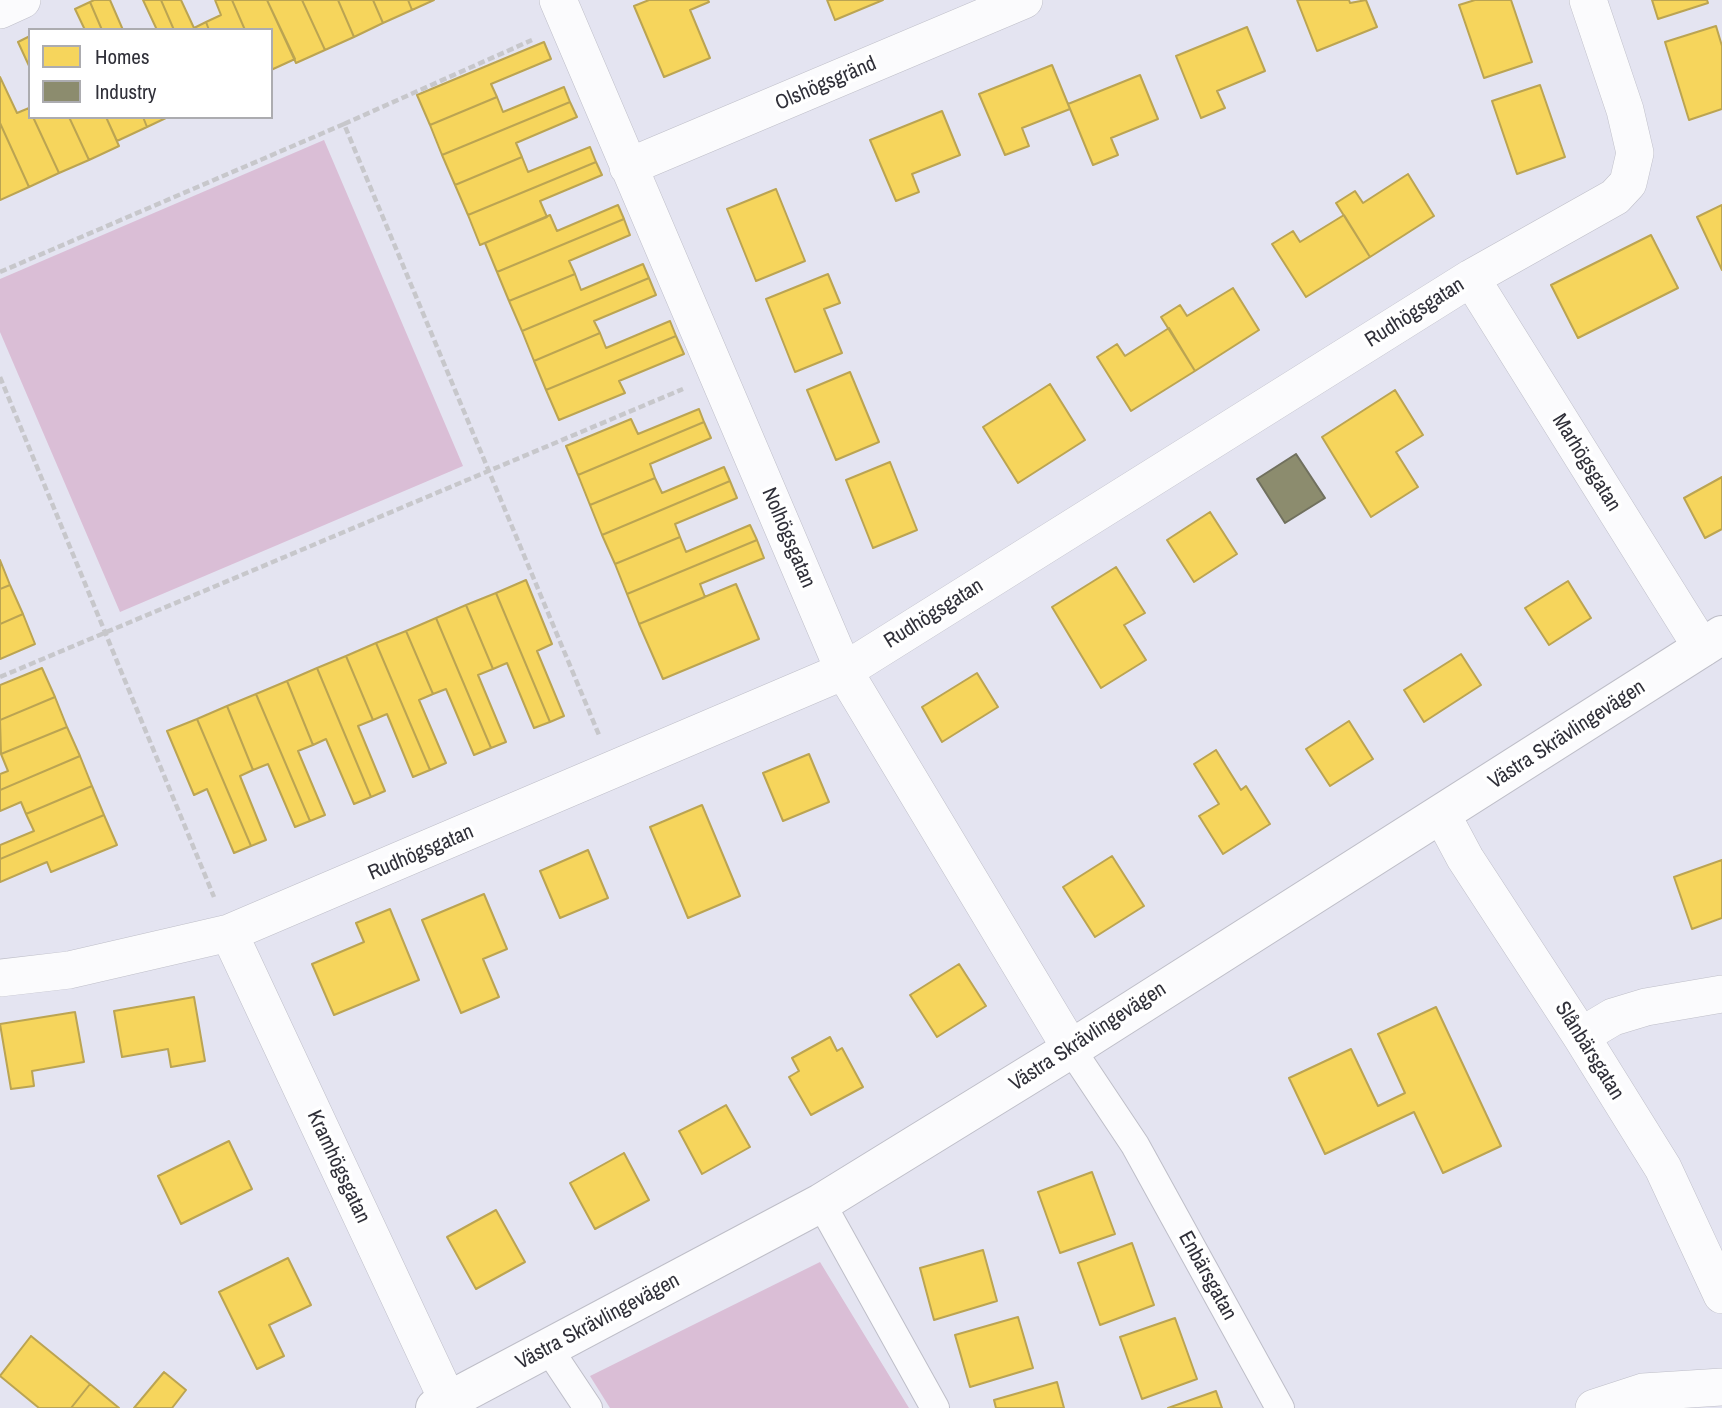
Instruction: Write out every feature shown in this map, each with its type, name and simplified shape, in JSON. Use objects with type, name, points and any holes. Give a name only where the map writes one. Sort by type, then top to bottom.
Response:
[{"type":"street","points":[[0,10],[22,0]]},
{"type":"street","name":"Olshögsgränd","points":[[628,167],[1024,0]]},
{"type":"street","name":"Rudhögsgatan","points":[[0,978],[69,970],[229,933],[613,772],[844,671],[1471,278],[1615,197],[1628,183],[1635,153],[1625,110],[1588,0]]},
{"type":"street","name":"Nolhögsgatan","points":[[563,12],[844,671],[1071,1049]]},
{"type":"street","name":"Marhögsgatan","points":[[1471,278],[1712,641]]},
{"type":"street","name":"Västra Skrävlingevägen","points":[[441,1405],[821,1203],[1071,1049],[1712,641]]},
{"type":"street","name":"Slånbärsgatan","points":[[1441,815],[1471,869],[1581,1036],[1662,1168],[1722,1295]]},
{"type":"street","name":"Kramhögsgatan","points":[[229,933],[441,1405]]},
{"type":"street","points":[[1581,1036],[1613,1017],[1646,1007],[1722,995]]},
{"type":"street","name":"Enbärsgatan","points":[[1071,1049],[1135,1145],[1280,1408]]},
{"type":"street","points":[[821,1203],[935,1408]]},
{"type":"street","points":[[548,1348],[588,1408]]},
{"type":"street","points":[[1594,1408],[1643,1392],[1722,1387]]},
{"type":"path","points":[[0,272],[344,124],[563,12]]},
{"type":"path","points":[[344,124],[490,470],[613,772]]},
{"type":"path","points":[[0,677],[719,374]]},
{"type":"path","points":[[0,377],[229,933]]},
{"type":"shaded area","points":[[324,140],[463,466],[120,612],[0,332],[0,279]]},
{"type":"shaded area","points":[[820,1262],[909,1408],[610,1408],[590,1376]]},
{"type":"building: Homes","points":[[110,0],[122,28],[101,28],[90,2]]},
{"type":"building: Homes","points":[[143,0],[161,0],[173,28],[156,28]]},
{"type":"building: Homes","points":[[161,0],[181,0],[194,28],[173,28]]},
{"type":"building: Homes","points":[[215,0],[232,0],[244,28],[208,28],[206,22],[221,15]]},
{"type":"building: Homes","points":[[232,0],[267,0],[295,59],[273,69],[273,28],[244,28]]},
{"type":"building: Homes","points":[[267,0],[302,0],[325,50],[296,63]]},
{"type":"building: Homes","points":[[302,0],[338,0],[354,37],[325,50]]},
{"type":"building: Homes","points":[[338,0],[373,0],[383,23],[354,37]]},
{"type":"building: Homes","points":[[373,0],[408,0],[412,10],[383,23]]},
{"type":"building: Homes","points":[[408,0],[434,0],[412,10]]},
{"type":"building: Homes","points":[[649,0],[708,0],[709,2],[690,10],[710,58],[664,77],[634,6]]},
{"type":"building: Homes","points":[[827,0],[883,0],[835,20]]},
{"type":"building: Homes","points":[[1297,0],[1349,0],[1350,3],[1366,0],[1377,27],[1317,51]]},
{"type":"building: Homes","points":[[1475,0],[1511,0],[1532,62],[1484,78],[1459,5]]},
{"type":"building: Homes","points":[[1652,0],[1707,0],[1708,3],[1658,19]]},
{"type":"building: Homes","points":[[90,2],[101,28],[84,28],[75,9]]},
{"type":"building: Homes","points":[[206,22],[208,28],[194,28]]},
{"type":"building: Homes","points":[[1716,26],[1722,46],[1722,109],[1689,120],[1665,42]]},
{"type":"building: Homes","points":[[1247,27],[1265,71],[1217,91],[1225,108],[1201,118],[1176,56]]},
{"type":"building: Homes","points":[[28,37],[28,64],[18,42]]},
{"type":"building: Homes","points":[[544,42],[551,59],[491,84],[497,97],[430,125],[417,95]]},
{"type":"building: Homes","points":[[1052,65],[1070,109],[1022,128],[1029,146],[1005,155],[979,94]]},
{"type":"building: Homes","points":[[1140,75],[1158,119],[1111,138],[1118,155],[1093,165],[1068,104]]},
{"type":"building: Homes","points":[[0,77],[17,113],[28,108],[28,119],[34,119],[59,173],[29,187],[0,123]]},
{"type":"building: Homes","points":[[1540,85],[1565,157],[1517,174],[1492,101]]},
{"type":"building: Homes","points":[[564,87],[570,102],[442,155],[430,125],[497,97],[503,112]]},
{"type":"building: Homes","points":[[570,102],[577,117],[516,143],[522,157],[455,185],[442,155]]},
{"type":"building: Homes","points":[[942,111],[960,155],[912,174],[919,192],[896,201],[870,140]]},
{"type":"building: Homes","points":[[34,119],[70,119],[89,160],[59,173]]},
{"type":"building: Homes","points":[[70,119],[107,119],[119,146],[89,160]]},
{"type":"building: Homes","points":[[107,119],[144,119],[147,127],[117,141]]},
{"type":"building: Homes","points":[[144,119],[164,119],[147,127]]},
{"type":"building: Homes","points":[[0,123],[29,187],[0,200]]},
{"type":"building: Homes","points":[[590,147],[596,162],[468,215],[455,185],[522,157],[528,172]]},
{"type":"building: Homes","points":[[596,162],[602,175],[540,201],[547,217],[480,245],[468,215]]},
{"type":"building: Homes","points":[[1408,174],[1434,216],[1370,257],[1336,203],[1355,191],[1363,203]]},
{"type":"building: Homes","points":[[776,189],[805,261],[756,281],[727,209]]},
{"type":"building: Homes","points":[[618,205],[624,219],[497,272],[485,243],[550,215],[557,231]]},
{"type":"building: Homes","points":[[1722,205],[1722,270],[1697,217]]},
{"type":"building: Homes","points":[[1344,215],[1370,257],[1306,297],[1272,244],[1293,231],[1300,242]]},
{"type":"building: Homes","points":[[624,219],[630,235],[569,261],[575,274],[509,301],[497,272]]},
{"type":"building: Homes","points":[[1651,235],[1678,288],[1578,338],[1551,285]]},
{"type":"building: Homes","points":[[643,264],[649,278],[522,331],[509,301],[575,274],[581,290]]},
{"type":"building: Homes","points":[[828,274],[840,303],[824,309],[842,353],[795,372],[766,299]]},
{"type":"building: Homes","points":[[649,278],[656,295],[594,321],[600,333],[534,361],[522,331]]},
{"type":"building: Homes","points":[[1233,288],[1259,330],[1195,371],[1161,317],[1180,305],[1187,316]]},
{"type":"building: Homes","points":[[670,321],[676,336],[546,390],[534,361],[600,333],[606,348]]},
{"type":"building: Homes","points":[[1169,328],[1195,371],[1131,411],[1097,357],[1117,344],[1125,356]]},
{"type":"building: Homes","points":[[676,336],[684,354],[619,381],[625,393],[559,420],[546,390]]},
{"type":"building: Homes","points":[[850,372],[879,442],[836,460],[807,390]]},
{"type":"building: Homes","points":[[1050,384],[1085,440],[1018,483],[983,427]]},
{"type":"building: Homes","points":[[1395,390],[1423,435],[1396,452],[1418,487],[1371,517],[1322,437]]},
{"type":"building: Homes","points":[[699,409],[704,422],[578,475],[566,446],[631,419],[638,434]]},
{"type":"building: Homes","points":[[704,422],[711,438],[650,464],[655,478],[590,505],[578,475]]},
{"type":"building: Homes","points":[[890,462],[917,530],[873,548],[846,480]]},
{"type":"building: Homes","points":[[724,467],[730,481],[602,535],[590,505],[655,478],[662,493]]},
{"type":"building: Homes","points":[[1722,477],[1722,529],[1705,538],[1684,498]]},
{"type":"building: Homes","points":[[730,481],[737,498],[675,524],[680,537],[615,564],[602,535]]},
{"type":"building: Homes","points":[[1210,512],[1237,554],[1194,582],[1167,540]]},
{"type":"building: Homes","points":[[750,525],[757,540],[627,594],[615,564],[680,537],[686,552]]},
{"type":"building: Homes","points":[[757,540],[764,558],[700,584],[705,597],[639,624],[627,594]]},
{"type":"building: Homes","points":[[0,560],[10,585],[0,589]]},
{"type":"building: Homes","points":[[1116,567],[1145,613],[1124,625],[1146,660],[1101,688],[1052,607]]},
{"type":"building: Homes","points":[[526,580],[552,644],[537,651],[564,716],[550,722],[496,593]]},
{"type":"building: Homes","points":[[1568,581],[1591,618],[1549,645],[1525,608]]},
{"type":"building: Homes","points":[[736,584],[759,639],[663,679],[639,624]]},
{"type":"building: Homes","points":[[10,585],[23,614],[0,624],[0,589]]},
{"type":"building: Homes","points":[[496,593],[550,722],[534,728],[507,663],[493,669],[466,605]]},
{"type":"building: Homes","points":[[466,605],[493,669],[478,675],[506,742],[491,748],[436,618]]},
{"type":"building: Homes","points":[[23,614],[35,644],[0,659],[0,624]]},
{"type":"building: Homes","points":[[436,618],[491,748],[474,755],[446,689],[433,694],[406,631]]},
{"type":"building: Homes","points":[[406,631],[433,694],[419,700],[446,763],[430,770],[376,643]]},
{"type":"building: Homes","points":[[376,643],[430,770],[413,777],[387,714],[373,720],[346,656]]},
{"type":"building: Homes","points":[[1461,654],[1481,685],[1424,722],[1404,690]]},
{"type":"building: Homes","points":[[346,656],[373,720],[358,726],[385,791],[371,797],[317,668]]},
{"type":"building: Homes","points":[[42,668],[55,697],[0,720],[0,685]]},
{"type":"building: Homes","points":[[317,668],[371,797],[354,804],[326,739],[313,745],[287,681]]},
{"type":"building: Homes","points":[[977,673],[998,707],[942,742],[922,707]]},
{"type":"building: Homes","points":[[287,681],[313,745],[298,751],[325,815],[310,821],[256,694]]},
{"type":"building: Homes","points":[[256,694],[310,821],[295,827],[268,764],[253,770],[227,706]]},
{"type":"building: Homes","points":[[55,697],[67,727],[1,754],[0,720]]},
{"type":"building: Homes","points":[[227,706],[253,770],[240,776],[266,840],[251,846],[197,719]]},
{"type":"building: Homes","points":[[197,719],[251,846],[234,853],[207,789],[194,795],[167,731]]},
{"type":"building: Homes","points":[[1349,721],[1373,759],[1330,786],[1306,749]]},
{"type":"building: Homes","points":[[67,727],[80,756],[0,790],[0,774],[8,771],[1,754]]},
{"type":"building: Homes","points":[[1216,750],[1241,790],[1246,786],[1270,824],[1223,854],[1199,816],[1219,804],[1194,764]]},
{"type":"building: Homes","points":[[809,754],[829,802],[783,821],[763,773]]},
{"type":"building: Homes","points":[[80,756],[92,786],[26,814],[21,802],[0,811],[0,790]]},
{"type":"building: Homes","points":[[92,786],[104,815],[0,859],[0,845],[34,831],[26,814]]},
{"type":"building: Homes","points":[[702,805],[740,896],[688,918],[650,827]]},
{"type":"building: Homes","points":[[104,815],[117,845],[51,872],[47,862],[0,882],[0,859]]},
{"type":"building: Homes","points":[[588,850],[608,898],[560,918],[540,871]]},
{"type":"building: Homes","points":[[1112,856],[1144,906],[1095,937],[1063,887]]},
{"type":"building: Homes","points":[[1722,860],[1722,918],[1692,929],[1674,877]]},
{"type":"building: Homes","points":[[484,894],[507,949],[483,959],[499,997],[461,1013],[422,920]]},
{"type":"building: Homes","points":[[390,909],[419,980],[334,1015],[312,964],[364,942],[356,923]]},
{"type":"building: Homes","points":[[959,964],[986,1006],[937,1037],[910,995]]},
{"type":"building: Homes","points":[[194,997],[205,1061],[171,1067],[168,1049],[122,1057],[114,1011]]},
{"type":"building: Homes","points":[[1436,1007],[1501,1146],[1443,1173],[1414,1112],[1325,1154],[1289,1078],[1351,1049],[1378,1106],[1405,1093],[1378,1034]]},
{"type":"building: Homes","points":[[75,1012],[84,1062],[32,1071],[34,1086],[11,1089],[0,1024]]},
{"type":"building: Homes","points":[[830,1037],[837,1051],[842,1048],[863,1087],[811,1115],[789,1077],[799,1071],[792,1058]]},
{"type":"building: Homes","points":[[726,1105],[750,1147],[702,1174],[679,1131]]},
{"type":"building: Homes","points":[[229,1141],[252,1189],[181,1224],[158,1176]]},
{"type":"building: Homes","points":[[624,1153],[649,1200],[595,1229],[570,1183]]},
{"type":"building: Homes","points":[[1092,1172],[1115,1234],[1060,1253],[1038,1192]]},
{"type":"building: Homes","points":[[496,1210],[525,1262],[476,1289],[447,1237]]},
{"type":"building: Homes","points":[[1132,1243],[1154,1305],[1100,1325],[1078,1263]]},
{"type":"building: Homes","points":[[983,1250],[997,1301],[934,1320],[920,1268]]},
{"type":"building: Homes","points":[[288,1258],[311,1305],[269,1325],[284,1356],[257,1369],[219,1292]]},
{"type":"building: Homes","points":[[1018,1317],[1033,1368],[970,1387],[955,1335]]},
{"type":"building: Homes","points":[[1175,1318],[1197,1379],[1142,1399],[1120,1337]]},
{"type":"building: Homes","points":[[31,1336],[90,1384],[71,1408],[39,1408],[0,1376]]},
{"type":"building: Homes","points":[[164,1372],[186,1390],[172,1408],[134,1408]]},
{"type":"building: Homes","points":[[1057,1382],[1064,1408],[996,1408],[994,1400]]},
{"type":"building: Homes","points":[[90,1384],[119,1408],[71,1408]]},
{"type":"building: Homes","points":[[1216,1391],[1222,1408],[1168,1408]]},
{"type":"building: Industry","points":[[1296,454],[1325,498],[1285,523],[1257,479]]}]
